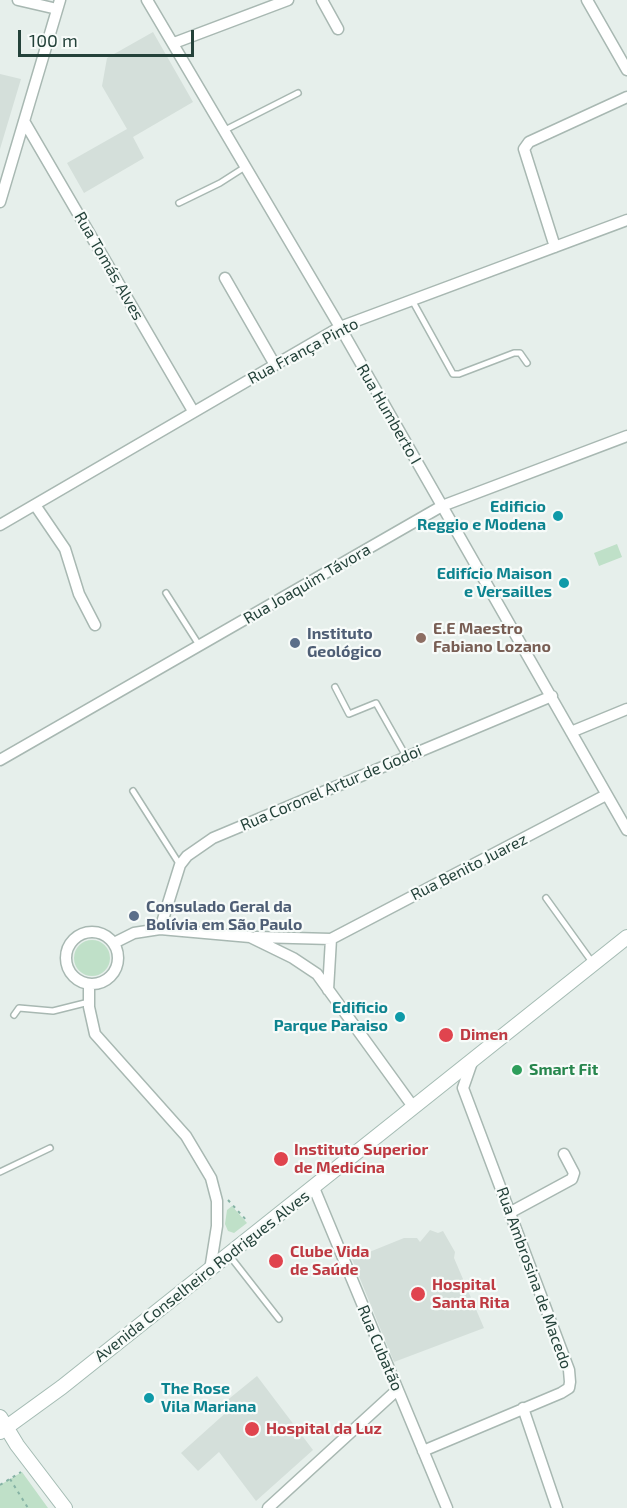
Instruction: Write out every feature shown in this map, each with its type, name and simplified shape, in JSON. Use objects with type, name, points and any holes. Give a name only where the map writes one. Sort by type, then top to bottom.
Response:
[{"type":"street","points":[[0,202],[58,4],[18,0]]},
{"type":"street","name":"Rua Humberto I","points":[[147,0],[340,327],[627,830]]},
{"type":"street","points":[[174,43],[288,0]]},
{"type":"street","points":[[322,0],[338,28]]},
{"type":"street","points":[[587,0],[627,70]]},
{"type":"street","points":[[555,247],[524,148],[529,142],[627,97]]},
{"type":"street","name":"Rua Tomás Alves","points":[[24,121],[193,411]]},
{"type":"street","name":"Rua França Pinto","points":[[0,525],[340,327],[627,220]]},
{"type":"street","points":[[225,278],[275,365]]},
{"type":"street","name":"Rua Joaquim Távora","points":[[0,760],[442,506],[627,436]]},
{"type":"street","points":[[35,505],[65,549],[79,594],[95,625]]},
{"type":"street","name":"Rua Coronel Artur de Godoi","points":[[180,865],[200,846],[226,831],[552,696]]},
{"type":"street","points":[[571,732],[627,709]]},
{"type":"street","name":"Rua Benito Juarez","points":[[331,939],[606,795]]},
{"type":"street","points":[[160,929],[180,865]]},
{"type":"street","points":[[114,943],[134,933],[160,929],[250,937],[331,939],[328,990]]},
{"type":"street","points":[[93,932],[104,935],[114,943],[118,955],[116,969],[106,980],[88,984],[78,980],[69,968],[66,954],[79,936],[93,932]]},
{"type":"street","points":[[250,937],[307,966],[328,990],[414,1108]]},
{"type":"street","name":"Avenida Conselheiro Rodrigues Alves","points":[[2,1426],[210,1270],[627,937]]},
{"type":"street","points":[[88,984],[95,1034],[186,1136],[211,1178],[217,1201],[217,1226],[210,1270]]},
{"type":"street","points":[[437,1090],[463,1088],[472,1062]]},
{"type":"street","name":"Rua Ambrosina de Macedo","points":[[423,1451],[566,1391],[571,1378],[463,1088]]},
{"type":"street","points":[[511,1212],[572,1179],[574,1173],[564,1154]]},
{"type":"street","name":"Rua Cubatão","points":[[314,1188],[447,1508]]},
{"type":"street","points":[[268,1508],[398,1390]]},
{"type":"street","points":[[523,1408],[557,1508]]},
{"type":"street","points":[[2,1426],[64,1508]]},
{"type":"lane","points":[[225,130],[298,93]]},
{"type":"lane","points":[[179,203],[220,183],[246,166]]},
{"type":"lane","points":[[411,299],[453,374],[459,374],[514,353],[520,353],[527,363]]},
{"type":"lane","points":[[166,593],[199,645]]},
{"type":"lane","points":[[335,687],[350,714],[376,703],[406,756]]},
{"type":"lane","points":[[133,792],[180,865]]},
{"type":"lane","points":[[546,898],[593,964]]},
{"type":"lane","points":[[14,1015],[19,1008],[53,1011],[89,1002]]},
{"type":"lane","points":[[0,1172],[50,1148]]},
{"type":"lane","points":[[229,1255],[279,1319]]},
{"type":"path","points":[[228,1200],[249,1224]]},
{"type":"path","points":[[0,1485],[22,1472]]},
{"type":"path","points":[[10,1479],[28,1508]]},
{"type":"shaded area","points":[[153,32],[193,102],[133,137],[144,158],[84,193],[67,163],[127,129],[102,86],[107,58]]},
{"type":"shaded area","points":[[0,74],[21,79],[0,149]]},
{"type":"shaded area","name":"Hospital Santa Rita","points":[[430,1230],[438,1233],[443,1231],[455,1252],[454,1258],[484,1328],[394,1362],[352,1259],[404,1238],[417,1238],[420,1242]]},
{"type":"shaded area","name":"Hospital da Luz","points":[[257,1376],[313,1450],[256,1501],[219,1452],[198,1471],[181,1453],[230,1409],[225,1402]]},
{"type":"green space","points":[[617,544],[622,557],[599,566],[594,553]]},
{"type":"green space","points":[[92,940],[105,945],[110,958],[105,971],[92,976],[79,971],[74,958],[79,945]]},
{"type":"green space","points":[[232,1206],[247,1223],[234,1233],[228,1231],[225,1224],[227,1210]]},
{"type":"green space","points":[[22,1472],[48,1508],[0,1508],[0,1485]]},
{"type":"place","name":"Edificio Reggio e Modena","points":[[558,516]]},
{"type":"place","name":"Edifício Maison e Versailles","points":[[564,583]]},
{"type":"place","name":"E.E Maestro Fabiano Lozano","points":[[421,638]]},
{"type":"place","name":"Instituto Geológico","points":[[295,643]]},
{"type":"place","name":"Consulado Geral da Bolívia em São Paulo","points":[[134,916]]},
{"type":"place","name":"Edificio Parque Paraiso","points":[[400,1017]]},
{"type":"place","name":"Dimen","points":[[446,1035]]},
{"type":"place","name":"Smart Fit","points":[[517,1070]]},
{"type":"place","name":"Instituto Superior de Medicina","points":[[281,1159]]},
{"type":"place","name":"Clube Vida de Saúde","points":[[276,1261]]},
{"type":"place","name":"Hospital Santa Rita","points":[[418,1294]]},
{"type":"place","name":"The Rose Vila Mariana","points":[[149,1398]]},
{"type":"place","name":"Hospital da Luz","points":[[252,1429]]}]
